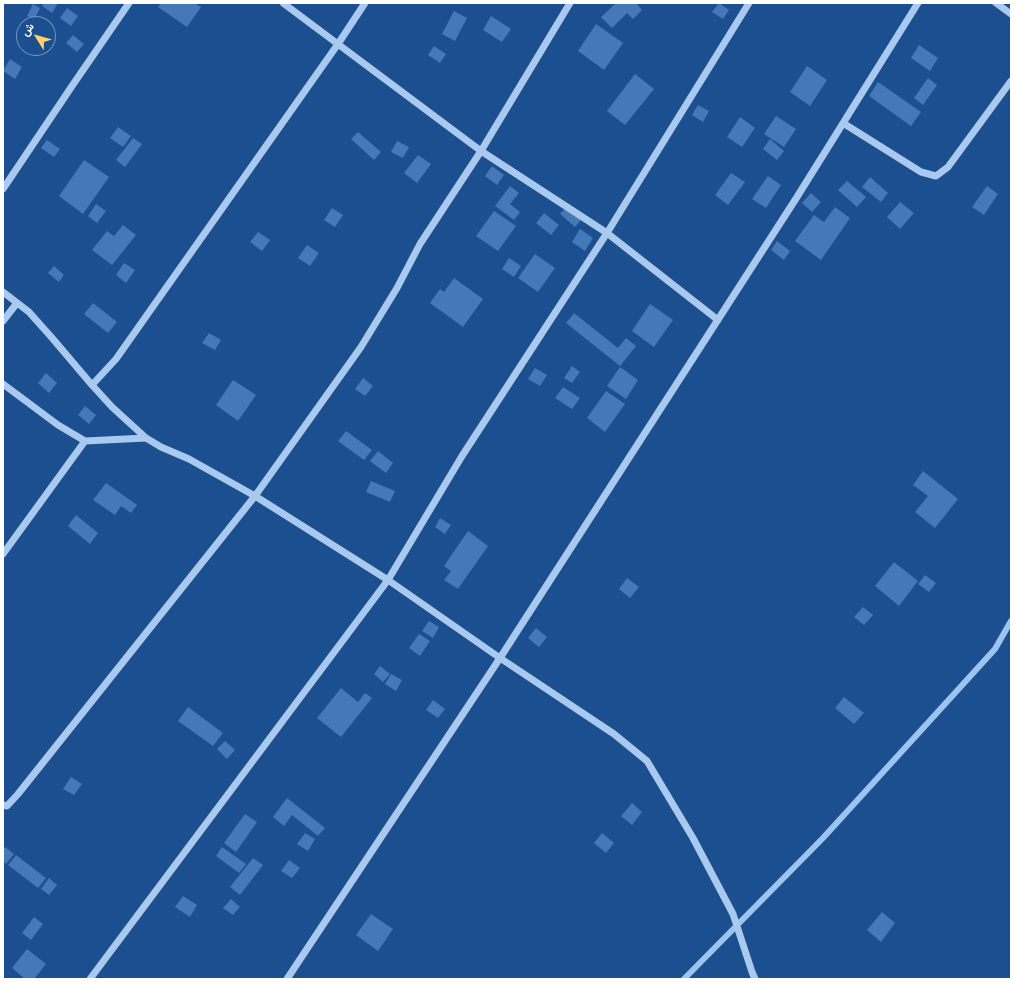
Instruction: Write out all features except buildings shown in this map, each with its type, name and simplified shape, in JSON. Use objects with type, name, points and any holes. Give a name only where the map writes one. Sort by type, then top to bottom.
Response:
[{"type":"street","points":[[3,189],[129,3]]},
{"type":"street","points":[[282,3],[480,150],[607,234],[718,320]]},
{"type":"street","points":[[92,385],[116,359],[338,44],[364,3]]},
{"type":"street","points":[[3,805],[7,806],[18,794],[255,496],[361,347],[397,288],[420,244],[480,150],[570,3]]},
{"type":"street","points":[[90,979],[388,580],[462,456],[607,234],[749,3]]},
{"type":"street","points":[[287,979],[500,658],[844,123],[918,3]]},
{"type":"street","points":[[996,3],[1011,14]]},
{"type":"street","points":[[844,123],[921,172],[936,176],[948,167],[1011,81]]},
{"type":"street","points":[[3,292],[29,312],[112,407],[146,438],[189,459],[255,496],[388,580],[500,658],[614,734],[647,761],[693,838],[733,914],[755,979]]},
{"type":"street","points":[[3,321],[17,303]]},
{"type":"street","points":[[3,384],[58,425],[85,441],[146,438]]},
{"type":"street","points":[[3,554],[85,441]]},
{"type":"waterway","points":[[684,979],[823,838],[995,649],[1011,621]]}]
